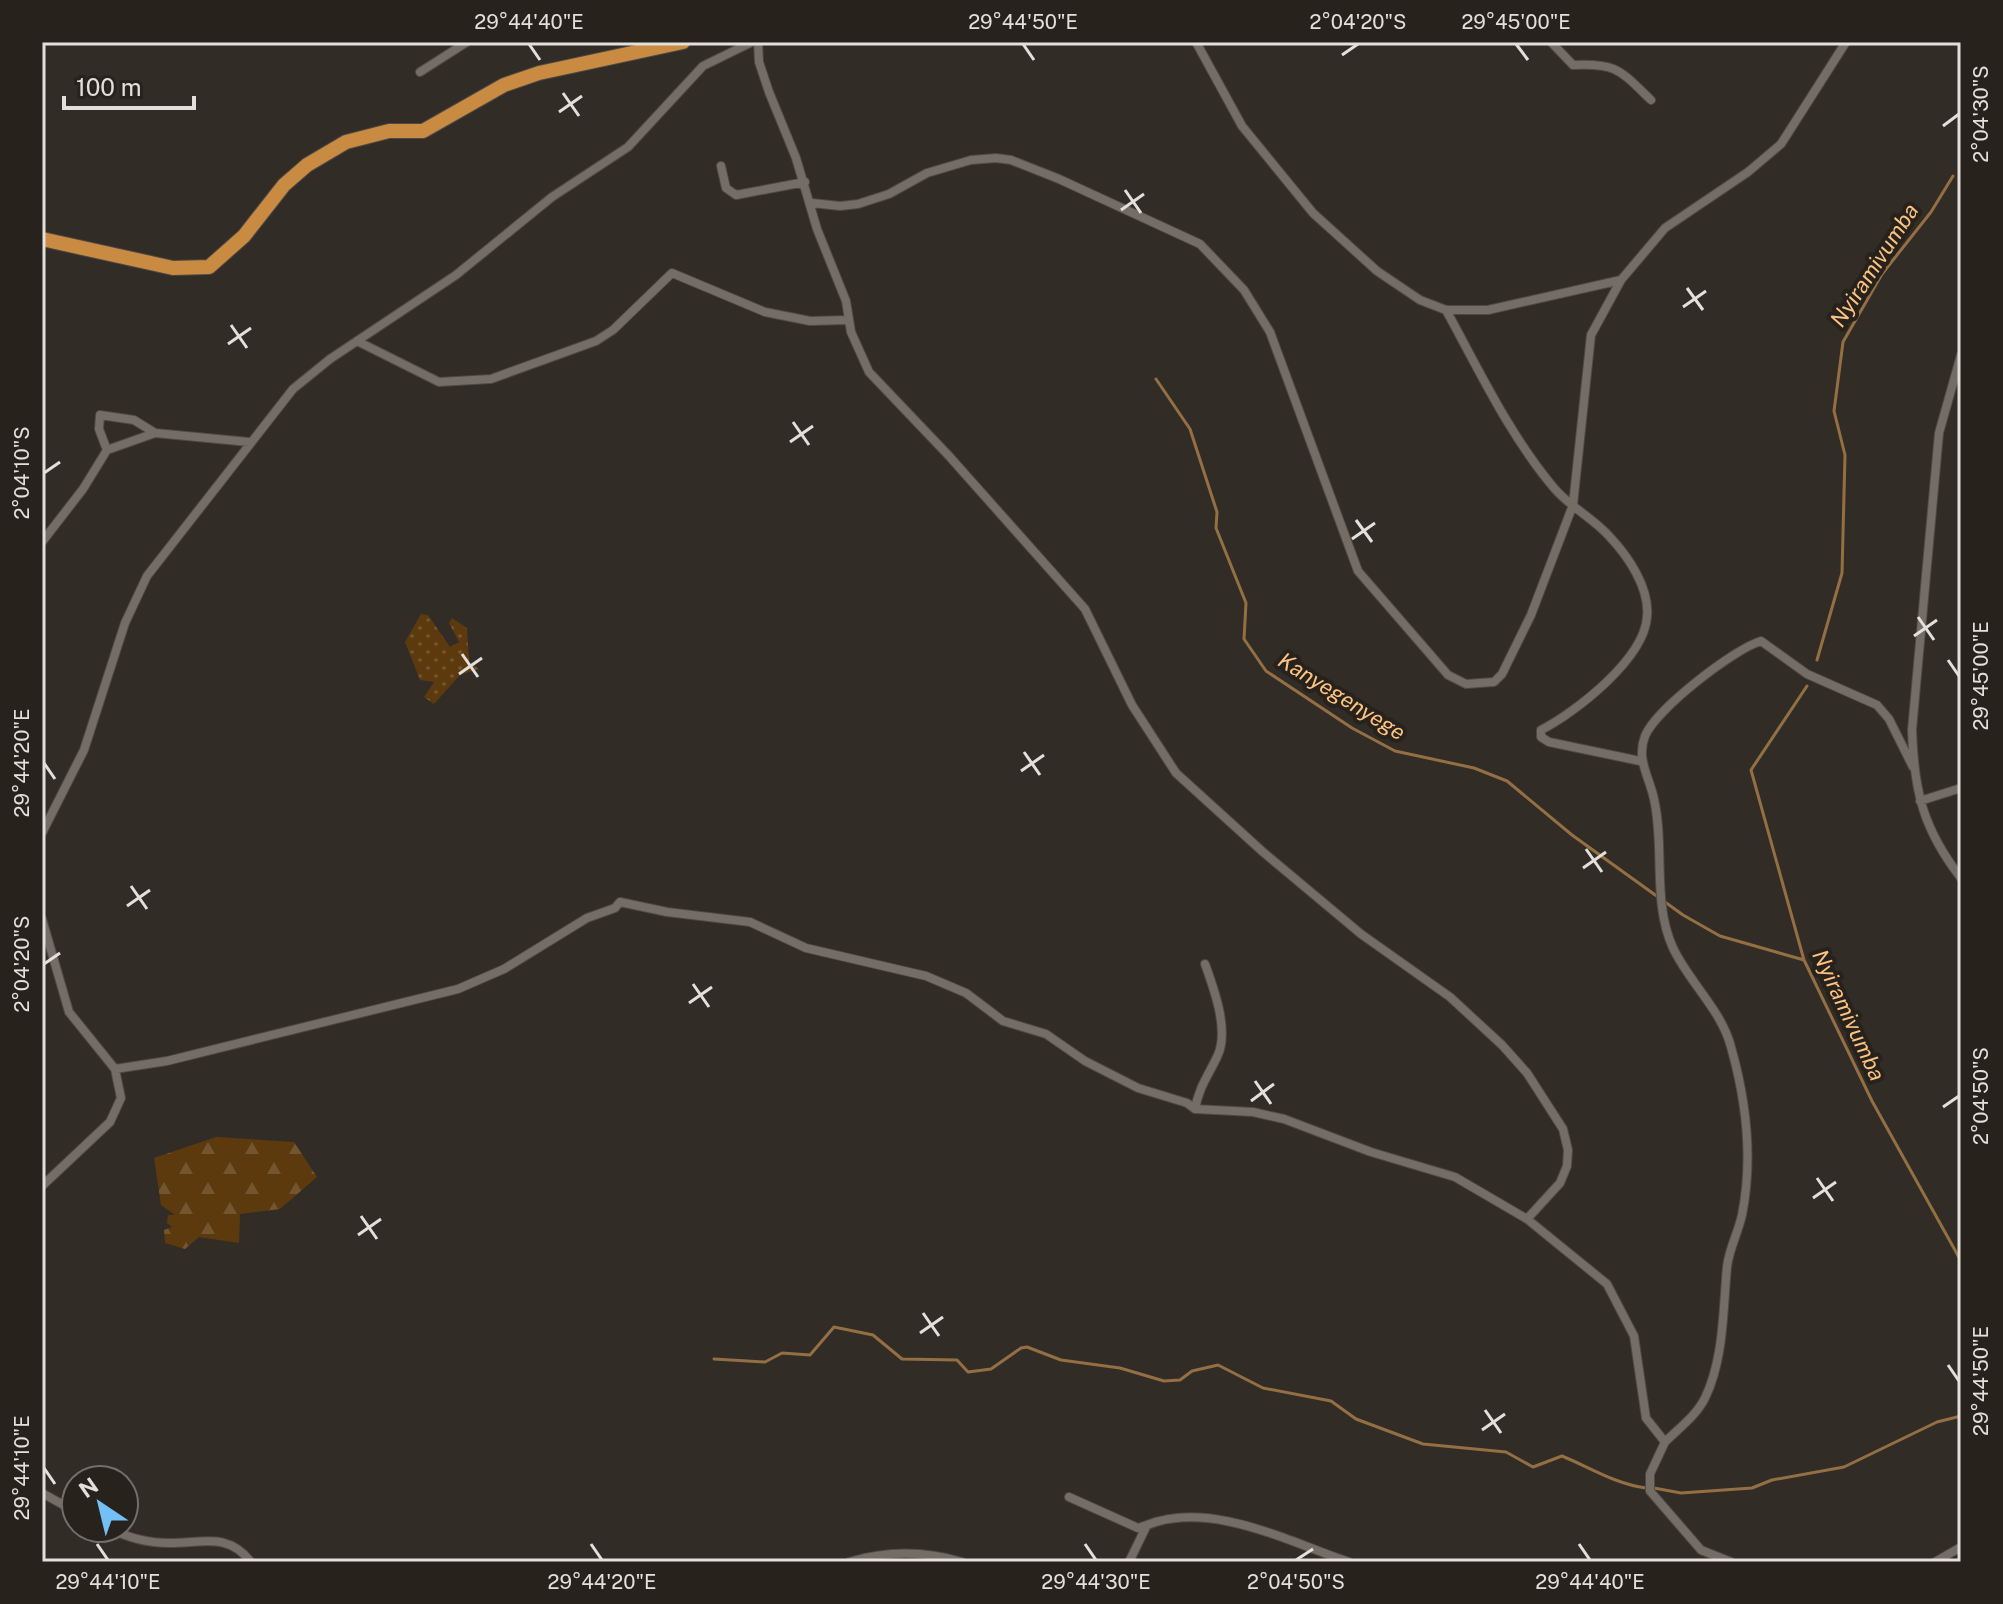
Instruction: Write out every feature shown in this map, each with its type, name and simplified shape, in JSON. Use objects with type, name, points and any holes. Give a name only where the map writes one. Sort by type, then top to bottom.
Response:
[{"type":"highway","points":[[42,239],[173,268],[209,267],[244,236],[284,185],[336,147],[389,131],[423,131],[504,85],[539,73],[683,42]]},
{"type":"street","points":[[420,72],[467,42]]},
{"type":"street","points":[[42,833],[84,750],[125,623],[147,576],[293,389],[357,341],[456,275],[552,197],[628,147],[703,66],[755,42],[769,92],[812,203],[817,229],[846,301],[848,320],[877,385],[949,456],[1085,609],[1132,705],[1176,773],[1263,852],[1361,934],[1450,997],[1527,1073],[1563,1129],[1568,1150],[1567,1166],[1560,1183],[1527,1219]]},
{"type":"street","points":[[1196,42],[1242,126],[1300,200],[1377,271],[1420,300],[1446,310],[1488,310],[1621,280]]},
{"type":"street","points":[[1551,42],[1573,65],[1590,62],[1613,67],[1651,100]]},
{"type":"street","points":[[812,203],[858,204],[889,194],[927,173],[971,160],[996,158],[1011,160],[1059,179],[1200,244],[1244,290],[1270,332],[1358,571],[1441,669],[1462,683],[1488,684],[1502,674],[1531,615],[1573,505],[1591,335],[1621,280],[1665,228],[1748,172],[1781,144],[1846,42]]},
{"type":"street","points":[[721,166],[726,188],[736,195],[805,182]]},
{"type":"street","points":[[357,341],[439,382],[491,379],[596,341],[613,330],[672,273],[743,304],[786,318],[848,320]]},
{"type":"street","points":[[1446,310],[1537,465],[1573,505],[1623,552],[1636,572],[1648,615],[1644,630],[1633,648],[1601,687],[1571,712],[1541,730],[1541,737],[1549,742],[1640,761]]},
{"type":"street","points":[[1961,355],[1939,433],[1933,521],[1917,650],[1913,767],[1933,839],[1961,878]]},
{"type":"street","points":[[107,450],[99,429],[100,415],[134,420],[155,433]]},
{"type":"street","points":[[42,542],[83,489],[107,450],[155,433],[249,442]]},
{"type":"street","points":[[1731,1562],[1701,1550],[1652,1495],[1650,1474],[1665,1442],[1695,1413],[1715,1375],[1729,1256],[1744,1200],[1745,1110],[1731,1045],[1720,1022],[1687,975],[1665,927],[1655,806],[1650,780],[1640,761],[1645,736],[1657,718],[1712,672],[1761,641],[1807,674],[1877,705],[1889,719],[1913,767]]},
{"type":"street","points":[[1920,801],[1961,788]]},
{"type":"street","points":[[115,1069],[167,1061],[458,989],[504,969],[587,918],[615,908],[620,902],[667,912],[750,922],[806,948],[926,976],[966,993],[1003,1021],[1046,1034],[1118,1079],[1195,1109],[1253,1112],[1284,1119],[1371,1152],[1440,1171],[1527,1219],[1607,1284],[1634,1336],[1646,1418],[1665,1442]]},
{"type":"street","points":[[42,919],[69,1012],[115,1069],[121,1098],[119,1109],[84,1150],[42,1186]]},
{"type":"street","points":[[1195,1109],[1199,1087],[1217,1057],[1222,1040],[1215,992],[1205,964]]},
{"type":"street","points":[[42,1493],[60,1503]]},
{"type":"street","points":[[1069,1497],[1138,1528],[1172,1519],[1214,1518],[1349,1562]]},
{"type":"street","points":[[1129,1562],[1147,1525]]},
{"type":"street","points":[[140,1539],[158,1543],[220,1540],[236,1547],[251,1562]]},
{"type":"street","points":[[1935,1562],[1961,1547]]},
{"type":"street","points":[[849,1562],[891,1554],[922,1554],[962,1562]]},
{"type":"green space","points":[[421,614],[428,615],[450,647],[459,642],[449,623],[452,618],[467,628],[469,662],[479,669],[460,675],[434,704],[424,697],[434,682],[420,680],[405,642]]},
{"type":"green space","points":[[216,1137],[294,1142],[317,1177],[280,1209],[240,1214],[239,1243],[199,1237],[185,1249],[165,1243],[164,1230],[172,1227],[167,1223],[168,1215],[175,1215],[161,1205],[154,1158]]},
{"type":"waterway","name":"Nyiramivumba","points":[[1817,660],[1842,573],[1845,455],[1834,411],[1843,342],[1882,274],[1931,212],[1953,176]]},
{"type":"waterway","name":"Kanyegenyege","points":[[1156,379],[1190,429],[1217,512],[1216,528],[1246,603],[1244,639],[1266,671],[1352,728],[1395,751],[1474,768],[1507,781],[1572,835],[1683,915],[1720,936],[1804,960]]},
{"type":"waterway","name":"Nyiramivumba","points":[[1807,686],[1751,770],[1804,960],[1872,1101],[1961,1261]]},
{"type":"waterway","points":[[714,1359],[765,1362],[782,1353],[810,1355],[834,1327],[873,1335],[902,1359],[957,1360],[968,1372],[991,1369],[1027,1347],[1061,1360],[1120,1368],[1164,1381],[1180,1380],[1192,1371],[1218,1365],[1263,1388],[1331,1401],[1356,1419],[1423,1444],[1506,1452],[1533,1467],[1562,1456],[1613,1479],[1646,1488]]},
{"type":"waterway","points":[[1654,1488],[1681,1493],[1752,1488],[1772,1480],[1844,1467],[1937,1422],[1961,1416]]}]
